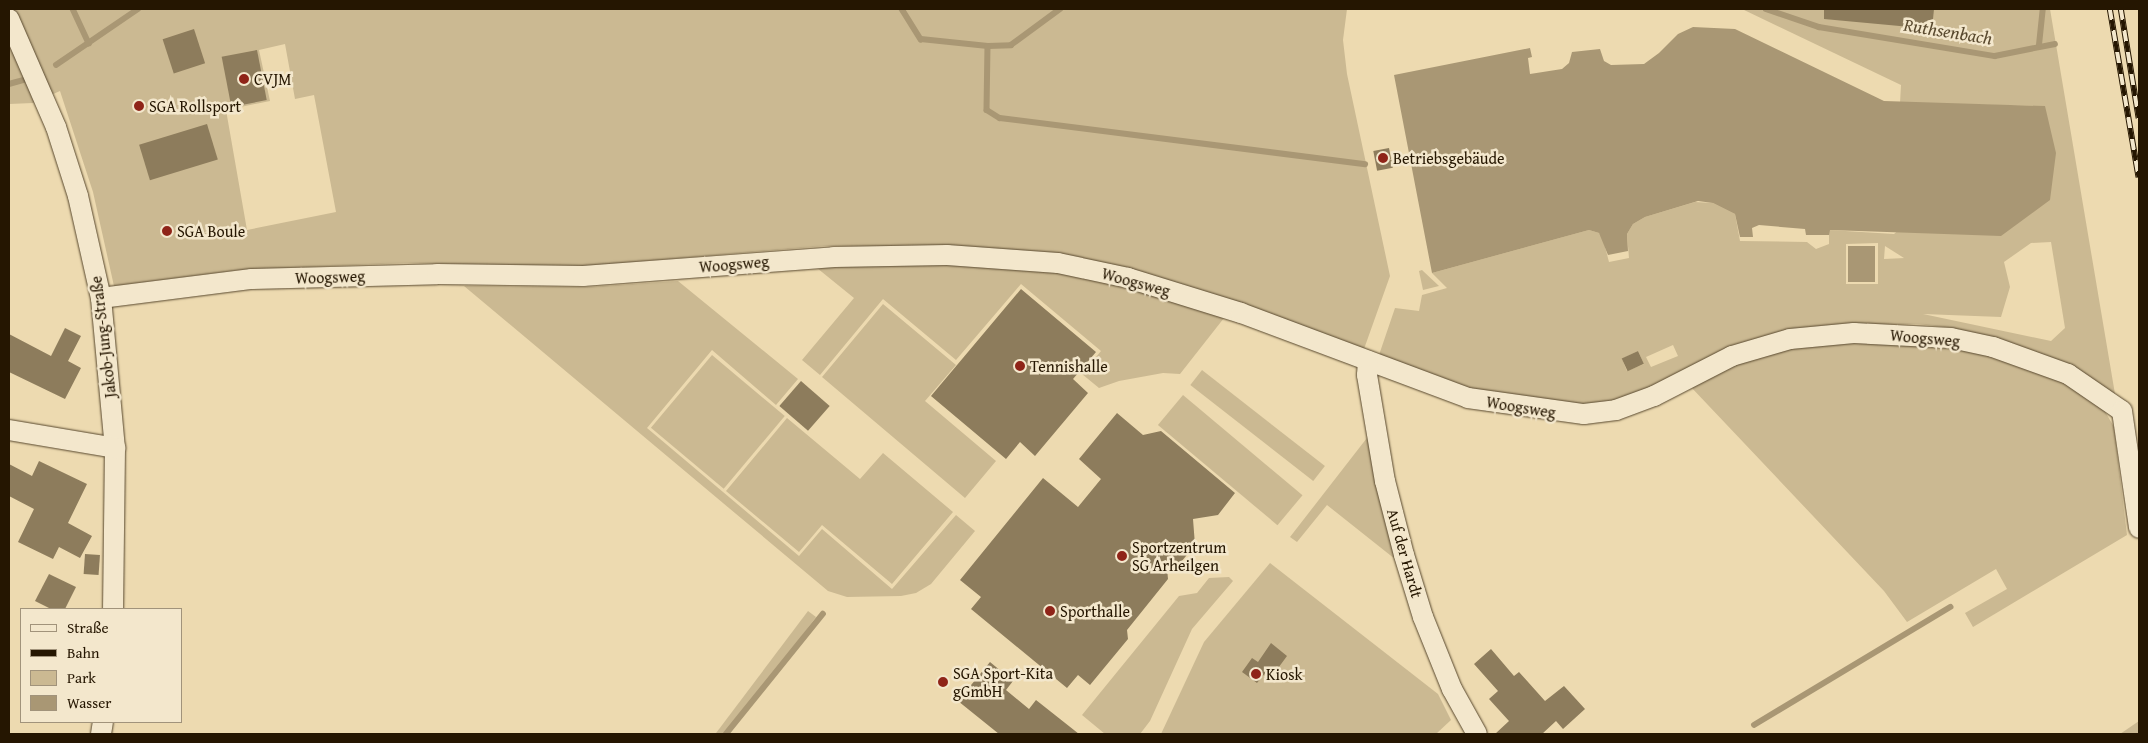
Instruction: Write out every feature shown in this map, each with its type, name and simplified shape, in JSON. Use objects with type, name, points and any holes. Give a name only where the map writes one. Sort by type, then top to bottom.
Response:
[{"type":"street","name":"Jakob-Jung-Straße","points":[[9,19],[56,127],[78,196],[101,298],[115,448],[113,608]]},
{"type":"street","name":"Woogsweg","points":[[101,298],[252,279],[437,274],[583,276],[834,256],[947,255],[1058,263],[1128,278],[1241,314],[1468,398],[1584,414],[1616,410],[1654,396],[1732,356],[1790,339],[1854,334],[1917,334],[1992,347],[2068,374],[2122,411],[2139,528]]},
{"type":"street","name":"Auf der Hardt","points":[[1368,361],[1367,375],[1385,481],[1404,555],[1423,617],[1448,680],[1477,734]]},
{"type":"street","points":[[9,430],[115,448]]},
{"type":"green space","points":[[9,9],[1347,9],[1343,40],[1347,74],[1390,276],[1364,349],[1246,305],[949,246],[824,246],[586,266],[404,263],[239,270],[114,286],[93,192],[60,91],[33,103],[9,104]],"holes":[[[285,44],[295,99],[314,95],[336,212],[247,230],[226,110],[270,101],[259,50]]]},
{"type":"green space","points":[[1742,9],[2050,9],[2115,394],[1954,328],[1917,324],[1858,325],[1917,342],[1987,354],[2060,380],[2103,408],[2114,427],[2127,535],[1973,627],[1965,613],[2007,589],[1996,569],[1907,622],[1884,591],[1690,386],[1648,389],[1613,403],[1586,406],[1468,390],[1379,355],[1395,308],[1419,311],[1422,295],[1447,288],[1432,273],[1589,230],[1599,233],[1603,239],[1609,262],[1629,258],[1627,234],[1633,224],[1645,217],[1695,202],[1713,203],[1735,214],[1740,241],[1807,242],[1816,249],[1829,244],[1829,230],[1894,234],[2045,106],[1900,103],[1901,85]],"holes":[[[2051,242],[2065,328],[2051,341],[1923,314],[2001,317],[2010,287],[2004,262],[2031,243]],[[1878,243],[1878,284],[1846,284],[1846,244]],[[1885,246],[1905,258],[1884,259]],[[1673,345],[1678,356],[1651,367],[1646,357]],[[1638,351],[1644,364],[1627,371],[1622,359]]]},
{"type":"green space","points":[[946,263],[1057,272],[1128,287],[1224,318],[1180,374],[1163,373],[1119,381],[1099,388],[1082,374],[1101,351],[1021,284],[956,360],[883,299],[820,375],[802,360],[854,298],[817,268]]},
{"type":"green space","points":[[1422,270],[1439,286],[1423,290],[1419,271]]},
{"type":"green space","points":[[678,281],[798,379],[776,405],[712,350],[647,428],[799,556],[822,529],[892,589],[956,515],[975,531],[931,584],[916,593],[901,596],[847,597],[828,591],[464,286],[588,287]]},
{"type":"green space","points":[[883,304],[956,365],[925,401],[996,461],[965,498],[822,377]]},
{"type":"green space","points":[[712,355],[785,416],[724,489],[651,428]]},
{"type":"green space","points":[[1202,370],[1325,466],[1313,481],[1190,385]]},
{"type":"green space","points":[[1183,395],[1303,495],[1277,525],[1158,425]]},
{"type":"green space","points":[[787,418],[860,479],[883,453],[953,512],[892,584],[822,525],[799,552],[726,491]]},
{"type":"green space","points":[[1370,434],[1395,559],[1327,505],[1297,542],[1290,537]]},
{"type":"green space","points":[[1270,563],[1438,694],[1451,720],[1436,734],[1161,734],[1204,642]]},
{"type":"green space","points":[[1229,577],[1233,581],[1192,629],[1150,721],[1140,734],[1105,734],[1082,715],[1179,596],[1197,593],[1209,578]]},
{"type":"green space","points":[[808,611],[816,617],[728,734],[715,734]]},
{"type":"green space","points":[[2139,721],[2139,734],[2120,734]]},
{"type":"water","points":[[1693,27],[1735,29],[1884,101],[2045,106],[2056,153],[2050,200],[2001,236],[1830,230],[1829,235],[1806,235],[1805,229],[1759,225],[1752,228],[1753,237],[1740,237],[1735,214],[1713,203],[1698,201],[1645,217],[1633,224],[1627,234],[1628,251],[1608,255],[1599,233],[1589,230],[1432,273],[1394,75],[1530,48],[1532,57],[1528,58],[1530,74],[1562,69],[1569,63],[1572,52],[1600,49],[1604,61],[1611,65],[1644,64],[1659,53],[1678,34]]},
{"type":"water","points":[[1848,246],[1875,246],[1875,282],[1848,282]]},
{"type":"building","points":[[1824,9],[1934,9],[1932,29],[1824,19]]},
{"type":"building","points":[[194,29],[205,63],[174,73],[163,39]]},
{"type":"building","name":"CVJM","points":[[257,50],[267,100],[231,107],[222,57]]},
{"type":"building","name":"SGA Rollsport","points":[[207,124],[218,159],[150,180],[139,145]]},
{"type":"building","points":[[1389,148],[1393,168],[1377,171],[1373,151]]},
{"type":"building","name":"Tennishalle","points":[[1021,289],[1096,352],[1073,379],[1088,393],[1035,456],[1020,442],[1006,459],[931,396]]},
{"type":"building","points":[[65,328],[81,336],[68,361],[81,368],[65,399],[9,372],[9,334],[51,356]]},
{"type":"building","points":[[1638,351],[1644,364],[1628,371],[1622,359]]},
{"type":"building","points":[[801,381],[830,406],[808,431],[779,406]]},
{"type":"building","name":"Sportzentrum SG Arheilgen","points":[[1117,413],[1143,435],[1161,431],[1235,493],[1218,515],[1193,519],[1195,545],[1177,567],[1167,568],[1168,579],[1127,630],[1128,639],[1090,685],[1078,675],[1067,688],[971,609],[981,597],[960,580],[1043,478],[1078,507],[1101,479],[1079,459]]},
{"type":"building","points":[[39,461],[87,484],[68,523],[92,536],[80,558],[59,547],[53,559],[18,542],[34,509],[9,496],[9,464],[32,476]]},
{"type":"building","points":[[85,554],[100,555],[99,575],[84,574]]},
{"type":"building","points":[[49,574],[76,587],[66,608],[49,608],[35,601]]},
{"type":"building","points":[[1271,643],[1287,656],[1273,675],[1267,671],[1257,683],[1242,672],[1252,658],[1258,662]]},
{"type":"building","points":[[1491,649],[1514,676],[1519,672],[1545,701],[1564,686],[1585,709],[1563,729],[1556,721],[1542,734],[1495,734],[1509,721],[1489,699],[1498,691],[1474,664]]},
{"type":"building","points":[[990,662],[1013,681],[1006,690],[1029,709],[1036,700],[1079,734],[999,734],[958,701]]},
{"type":"waterway","points":[[73,9],[89,43]]},
{"type":"waterway","points":[[56,65],[138,9]]},
{"type":"waterway","name":"Ruthsenbach","points":[[902,9],[921,39],[988,46],[1011,45],[1060,9]]},
{"type":"waterway","name":"Ruthsenbach","points":[[1766,9],[1819,27],[1995,56],[2055,44]]},
{"type":"waterway","name":"Ruthsenbach","points":[[2039,45],[2043,9]]},
{"type":"waterway","points":[[988,46],[987,110],[1000,118],[1365,164]]},
{"type":"waterway","points":[[9,84],[24,80]]},
{"type":"waterway","points":[[1754,725],[1950,607]]},
{"type":"waterway","points":[[726,734],[823,614]]},
{"type":"railway","points":[[2110,9],[2139,178]]},
{"type":"railway","points":[[2121,9],[2139,119]]},
{"type":"place","name":"CVJM","points":[[244,79]]},
{"type":"place","name":"SGA Rollsport","points":[[139,106]]},
{"type":"place","name":"Betriebsgebäude","points":[[1383,158]]},
{"type":"place","name":"SGA Boule","points":[[167,231]]},
{"type":"place","name":"Tennishalle","points":[[1020,366]]},
{"type":"place","name":"Sportzentrum SG Arheilgen","points":[[1122,556]]},
{"type":"place","name":"Sporthalle","points":[[1050,611]]},
{"type":"place","name":"Kiosk","points":[[1256,674]]},
{"type":"place","name":"SGA Sport-Kita gGmbH","points":[[943,682]]}]
